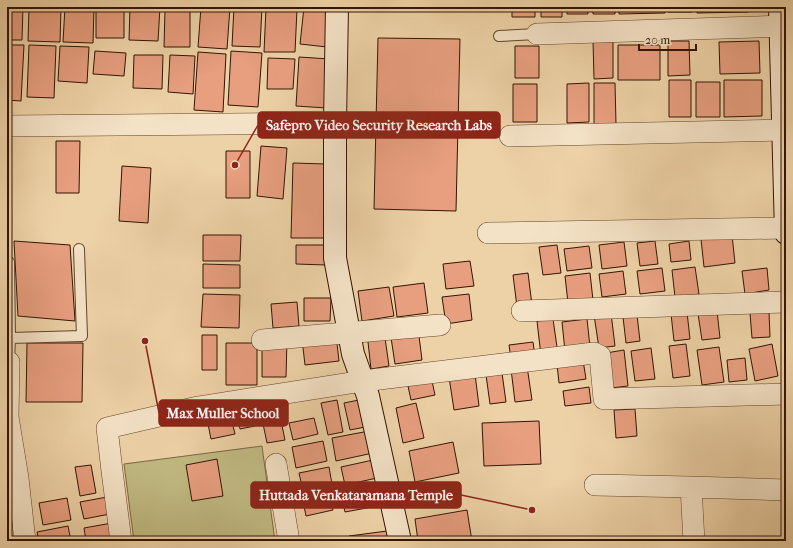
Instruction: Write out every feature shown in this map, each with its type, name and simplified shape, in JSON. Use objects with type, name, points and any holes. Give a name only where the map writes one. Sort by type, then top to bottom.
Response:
[{"type":"street","points":[[337,7],[335,258],[353,354],[363,381],[373,419],[400,541]]},
{"type":"street","points":[[537,34],[782,20],[786,233]]},
{"type":"street","points":[[7,126],[335,123]]},
{"type":"street","points":[[510,136],[785,130]]},
{"type":"street","points":[[488,233],[786,228]]},
{"type":"street","points":[[522,311],[786,302]]},
{"type":"street","points":[[262,340],[440,325]]},
{"type":"street","points":[[121,541],[108,428],[198,407],[363,381],[594,353],[600,356],[604,399],[786,394]]},
{"type":"street","points":[[9,362],[8,417],[18,478],[25,541]]},
{"type":"street","points":[[276,464],[289,541]]},
{"type":"street","points":[[595,485],[786,490]]},
{"type":"street","points":[[691,487],[694,541]]},
{"type":"lane","points":[[499,36],[537,34]]},
{"type":"lane","points":[[8,338],[82,336],[79,249]]},
{"type":"lane","points":[[9,262],[9,362]]},
{"type":"shaded area","points":[[262,446],[275,541],[134,541],[124,464]]},
{"type":"building","points":[[7,7],[23,7],[22,40],[7,40]]},
{"type":"building","points":[[29,7],[61,7],[60,42],[28,41]]},
{"type":"building","points":[[65,7],[94,7],[93,43],[63,42]]},
{"type":"building","points":[[96,7],[124,7],[124,38],[96,38]]},
{"type":"building","points":[[130,7],[160,7],[158,41],[129,40]]},
{"type":"building","points":[[201,7],[230,7],[227,49],[198,47]]},
{"type":"building","points":[[234,7],[262,7],[260,47],[232,46]]},
{"type":"building","points":[[304,7],[331,7],[327,47],[300,44]]},
{"type":"building","points":[[512,7],[535,7],[535,17],[512,17]]},
{"type":"building","points":[[541,7],[562,7],[562,17],[541,17]]},
{"type":"building","points":[[567,7],[587,7],[588,14],[567,14]]},
{"type":"building","points":[[593,7],[615,7],[615,14],[593,14]]},
{"type":"building","points":[[619,7],[665,7],[665,13],[619,14]]},
{"type":"building","points":[[668,7],[692,7],[692,12],[668,12]]},
{"type":"building","points":[[697,7],[748,7],[748,12],[697,13]]},
{"type":"building","points":[[266,8],[297,9],[295,52],[264,52]]},
{"type":"building","points":[[165,10],[190,10],[190,47],[164,47]]},
{"type":"building","points":[[378,38],[460,39],[456,211],[374,209]]},
{"type":"building","points":[[593,41],[613,41],[613,78],[594,79]]},
{"type":"building","points":[[668,41],[689,41],[690,75],[668,76]]},
{"type":"building","points":[[759,41],[760,73],[720,74],[719,42]]},
{"type":"building","points":[[7,45],[24,45],[21,101],[7,100]]},
{"type":"building","points":[[29,45],[56,46],[54,98],[27,97]]},
{"type":"building","points":[[618,45],[660,45],[660,80],[618,80]]},
{"type":"building","points":[[60,46],[89,47],[87,83],[58,81]]},
{"type":"building","points":[[515,46],[539,46],[539,78],[515,78]]},
{"type":"building","points":[[95,51],[126,53],[124,76],[93,74]]},
{"type":"building","points":[[231,51],[262,53],[258,107],[228,105]]},
{"type":"building","points":[[198,52],[226,54],[223,112],[194,110]]},
{"type":"building","points":[[134,55],[163,55],[162,89],[133,88]]},
{"type":"building","points":[[170,55],[195,56],[193,94],[168,92]]},
{"type":"building","points":[[299,57],[330,59],[327,108],[296,106]]},
{"type":"building","points":[[268,58],[295,59],[293,89],[267,89]]},
{"type":"building","points":[[669,80],[691,80],[691,117],[669,117]]},
{"type":"building","points":[[724,80],[762,80],[762,116],[724,117]]},
{"type":"building","points":[[696,82],[720,82],[720,117],[696,117]]},
{"type":"building","points":[[589,83],[589,122],[567,123],[567,84]]},
{"type":"building","points":[[594,83],[615,83],[616,124],[594,124]]},
{"type":"building","points":[[513,84],[537,84],[537,122],[513,122]]},
{"type":"building","points":[[56,141],[80,141],[79,193],[56,193]]},
{"type":"building","points":[[261,146],[287,148],[283,199],[257,196]]},
{"type":"building","points":[[226,151],[250,151],[250,198],[226,198]]},
{"type":"building","points":[[293,163],[326,164],[324,238],[291,238]]},
{"type":"building","points":[[122,166],[151,168],[148,223],[119,221]]},
{"type":"building","points":[[203,235],[241,235],[240,261],[203,261]]},
{"type":"building","points":[[732,235],[735,263],[704,267],[701,239]]},
{"type":"building","points":[[14,241],[70,245],[75,321],[18,316]]},
{"type":"building","points":[[655,241],[658,264],[640,266],[637,243]]},
{"type":"building","points":[[689,241],[691,260],[671,262],[669,244]]},
{"type":"building","points":[[624,242],[627,266],[602,269],[599,245]]},
{"type":"building","points":[[296,245],[326,245],[326,265],[296,264]]},
{"type":"building","points":[[557,245],[561,273],[543,275],[539,247]]},
{"type":"building","points":[[589,246],[592,268],[567,271],[564,249]]},
{"type":"building","points":[[470,261],[474,286],[446,289],[443,264]]},
{"type":"building","points":[[203,264],[240,265],[240,288],[203,288]]},
{"type":"building","points":[[695,267],[699,294],[675,297],[672,270]]},
{"type":"building","points":[[662,268],[665,291],[640,294],[637,271]]},
{"type":"building","points":[[767,268],[769,290],[745,294],[742,271]]},
{"type":"building","points":[[623,271],[626,294],[602,297],[599,274]]},
{"type":"building","points":[[528,273],[532,305],[517,307],[513,275]]},
{"type":"building","points":[[590,273],[593,300],[568,303],[565,276]]},
{"type":"building","points":[[424,283],[428,313],[397,317],[393,287]]},
{"type":"building","points":[[389,287],[394,316],[362,321],[358,291]]},
{"type":"building","points":[[203,294],[240,295],[239,328],[201,327]]},
{"type":"building","points":[[469,294],[472,320],[446,324],[442,297]]},
{"type":"building","points":[[304,298],[331,298],[330,321],[304,321]]},
{"type":"building","points":[[297,302],[299,326],[273,328],[271,304]]},
{"type":"building","points":[[717,311],[720,338],[702,340],[698,314]]},
{"type":"building","points":[[687,312],[690,339],[674,341],[671,314]]},
{"type":"building","points":[[769,312],[770,337],[752,338],[750,313]]},
{"type":"building","points":[[611,313],[615,346],[599,348],[594,315]]},
{"type":"building","points":[[637,315],[640,341],[626,343],[623,317]]},
{"type":"building","points":[[553,319],[558,354],[541,356],[537,321]]},
{"type":"building","points":[[587,319],[590,347],[565,351],[562,322]]},
{"type":"building","points":[[418,328],[422,360],[395,364],[390,331]]},
{"type":"building","points":[[384,331],[389,366],[371,369],[367,333]]},
{"type":"building","points":[[202,335],[217,335],[217,370],[202,370]]},
{"type":"building","points":[[336,335],[339,361],[305,365],[302,339]]},
{"type":"building","points":[[262,340],[287,340],[286,377],[262,377]]},
{"type":"building","points":[[533,342],[535,356],[511,359],[509,345]]},
{"type":"building","points":[[27,343],[83,343],[82,402],[26,402]]},
{"type":"building","points":[[226,343],[257,343],[257,385],[226,385]]},
{"type":"building","points":[[686,344],[690,376],[673,378],[669,346]]},
{"type":"building","points":[[772,344],[778,376],[755,381],[749,349]]},
{"type":"building","points":[[719,347],[724,382],[702,385],[697,350]]},
{"type":"building","points":[[651,348],[655,379],[635,381],[631,351]]},
{"type":"building","points":[[624,350],[628,386],[611,388],[606,353]]},
{"type":"building","points":[[745,358],[747,380],[729,382],[727,360]]},
{"type":"building","points":[[583,360],[586,379],[559,383],[557,364]]},
{"type":"building","points":[[527,366],[532,400],[515,402],[511,369]]},
{"type":"building","points":[[502,373],[506,402],[490,404],[486,375]]},
{"type":"building","points":[[475,374],[479,406],[454,410],[449,377]]},
{"type":"building","points":[[432,381],[435,395],[411,400],[408,386]]},
{"type":"building","points":[[589,387],[591,403],[565,406],[563,391]]},
{"type":"building","points":[[364,399],[370,426],[350,430],[344,403]]},
{"type":"building","points":[[337,400],[343,432],[328,435],[321,403]]},
{"type":"building","points":[[416,403],[424,438],[403,443],[396,408]]},
{"type":"building","points":[[635,409],[637,436],[616,438],[614,410]]},
{"type":"building","points":[[279,411],[285,440],[267,443],[261,414]]},
{"type":"building","points":[[253,413],[255,426],[240,429],[237,416]]},
{"type":"building","points":[[230,414],[235,434],[211,439],[207,419]]},
{"type":"building","points":[[314,418],[318,434],[293,440],[289,423]]},
{"type":"building","points":[[539,421],[541,464],[484,466],[482,423]]},
{"type":"building","points":[[369,431],[373,453],[336,461],[332,438]]},
{"type":"building","points":[[323,441],[327,461],[296,468],[292,447]]},
{"type":"building","points":[[453,442],[459,473],[415,482],[409,451]]},
{"type":"building","points":[[217,459],[223,496],[192,501],[186,465]]},
{"type":"building","points":[[373,460],[377,478],[345,485],[341,467]]},
{"type":"building","points":[[91,465],[96,493],[80,496],[75,467]]},
{"type":"building","points":[[329,467],[332,484],[303,491],[299,473]]},
{"type":"building","points":[[379,486],[383,505],[345,512],[341,494]]},
{"type":"building","points":[[330,496],[333,510],[306,516],[303,501]]},
{"type":"building","points":[[107,497],[110,514],[84,519],[80,502]]},
{"type":"building","points":[[67,498],[71,520],[43,525],[39,503]]},
{"type":"building","points":[[467,510],[472,541],[418,541],[415,519]]},
{"type":"building","points":[[112,523],[115,539],[104,541],[86,541],[84,528]]},
{"type":"building","points":[[68,526],[71,541],[39,541],[37,532]]},
{"type":"building","points":[[387,531],[389,541],[350,541],[349,536]]},
{"type":"place","name":"Safepro Video Security Research Labs","points":[[235,165]]},
{"type":"place","name":"Max Muller School","points":[[145,341]]},
{"type":"place","name":"Huttada Venkataramana Temple","points":[[532,510]]}]
